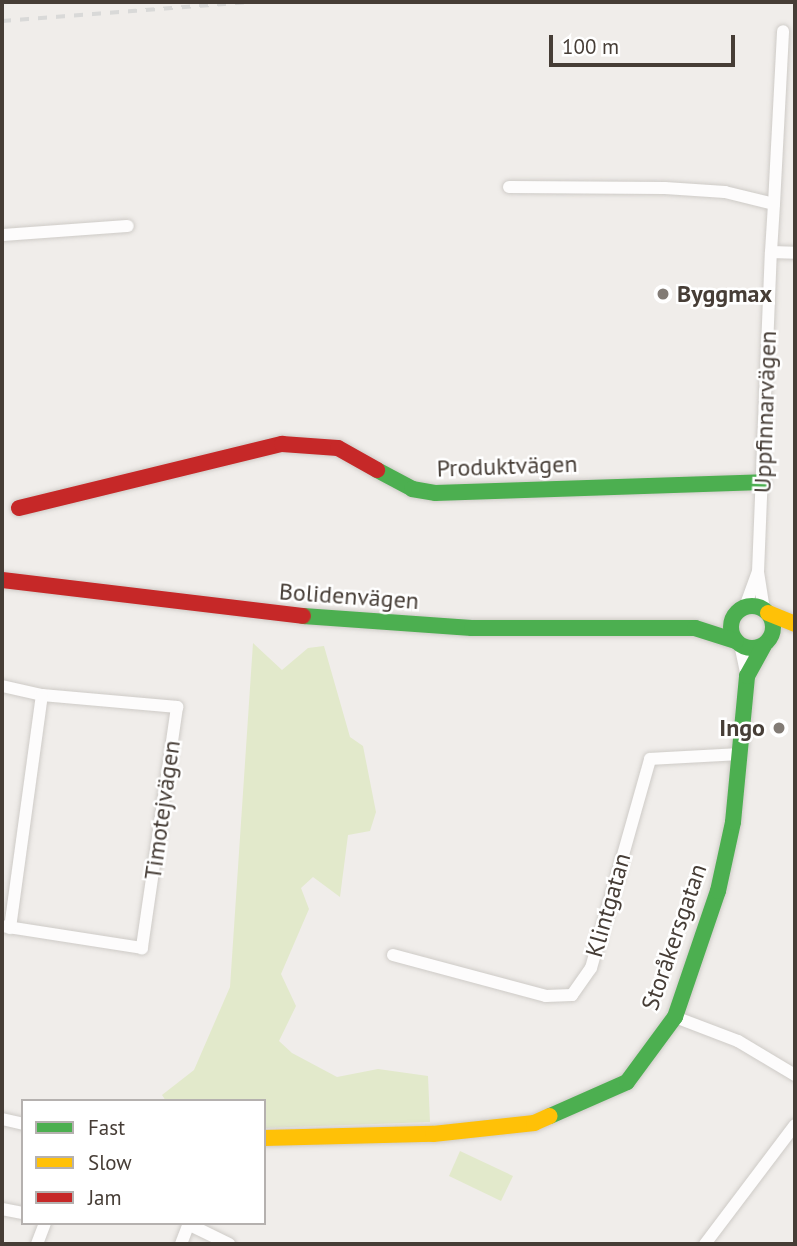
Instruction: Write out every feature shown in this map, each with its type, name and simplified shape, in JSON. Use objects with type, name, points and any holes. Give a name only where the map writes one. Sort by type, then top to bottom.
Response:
[{"type":"street","name":"Uppfinnarvägen","points":[[766,611],[758,572],[783,31]]},
{"type":"street","points":[[509,187],[724,192],[774,204]]},
{"type":"street","points":[[2,234],[128,226]]},
{"type":"street","points":[[771,253],[795,253]]},
{"type":"street","name":"Produktvägen","points":[[19,508],[282,444],[338,448],[412,489],[435,493],[763,482]]},
{"type":"street","name":"Uppfinnarvägen","points":[[739,611],[758,572]]},
{"type":"street","name":"Bolidenvägen","points":[[2,579],[309,616],[472,628],[695,628],[750,648],[795,630]]},
{"type":"street","points":[[738,643],[731,631],[739,611]]},
{"type":"street","name":"Bolidenvägen","points":[[695,628],[739,611],[766,611],[795,624]]},
{"type":"street","points":[[766,611],[773,626],[766,642]]},
{"type":"street","name":"Storåkersgatan","points":[[747,676],[766,642]]},
{"type":"street","name":"Storåkersgatan","points":[[266,1138],[433,1134],[556,1116],[627,1082],[675,1017],[718,891],[733,822],[747,676],[738,643]]},
{"type":"street","name":"Timotejvägen","points":[[2,686],[42,695],[177,707],[142,948],[6,927]]},
{"type":"street","points":[[6,927],[42,695]]},
{"type":"street","name":"Klintgatan","points":[[393,955],[546,996],[572,995],[591,968],[650,759],[739,754]]},
{"type":"street","points":[[675,1017],[738,1041],[795,1075]]},
{"type":"street","points":[[2,1119],[21,1124]]},
{"type":"street","points":[[705,1244],[795,1125]]},
{"type":"street","points":[[2,1209],[21,1213]]},
{"type":"street","points":[[37,1244],[44,1225]]},
{"type":"street","points":[[181,1244],[189,1225]]},
{"type":"street","points":[[191,1225],[229,1244]]},
{"type":"green space","points":[[253,643],[282,670],[308,648],[324,646],[350,737],[363,746],[376,812],[370,831],[348,835],[340,897],[313,877],[301,888],[309,909],[281,974],[296,1006],[279,1041],[292,1053],[337,1077],[378,1069],[428,1076],[430,1122],[266,1128],[266,1099],[165,1099],[162,1095],[194,1070],[230,987]]},
{"type":"green space","points":[[460,1151],[513,1176],[501,1201],[449,1176]]},
{"type":"railway","points":[[2,21],[250,2]]},
{"type":"traffic: fast","points":[[377,470],[412,489],[435,493],[763,482]]},
{"type":"traffic: fast","points":[[752,606],[767,612],[773,627],[767,642],[752,648],[737,642],[731,627],[737,612],[752,606]]},
{"type":"traffic: fast","points":[[303,616],[472,628],[695,628],[736,641]]},
{"type":"traffic: fast","points":[[550,1116],[627,1082],[675,1017],[718,891],[733,822],[747,676],[764,645]]},
{"type":"traffic: slow","points":[[768,613],[795,624]]},
{"type":"traffic: slow","points":[[266,1138],[433,1134],[534,1123],[550,1116]]},
{"type":"traffic: jam","points":[[19,508],[282,444],[338,448],[377,470]]},
{"type":"traffic: jam","points":[[2,580],[303,616]]},
{"type":"place","name":"Byggmax","points":[[663,294]]},
{"type":"place","name":"Ingo","points":[[779,728]]}]
